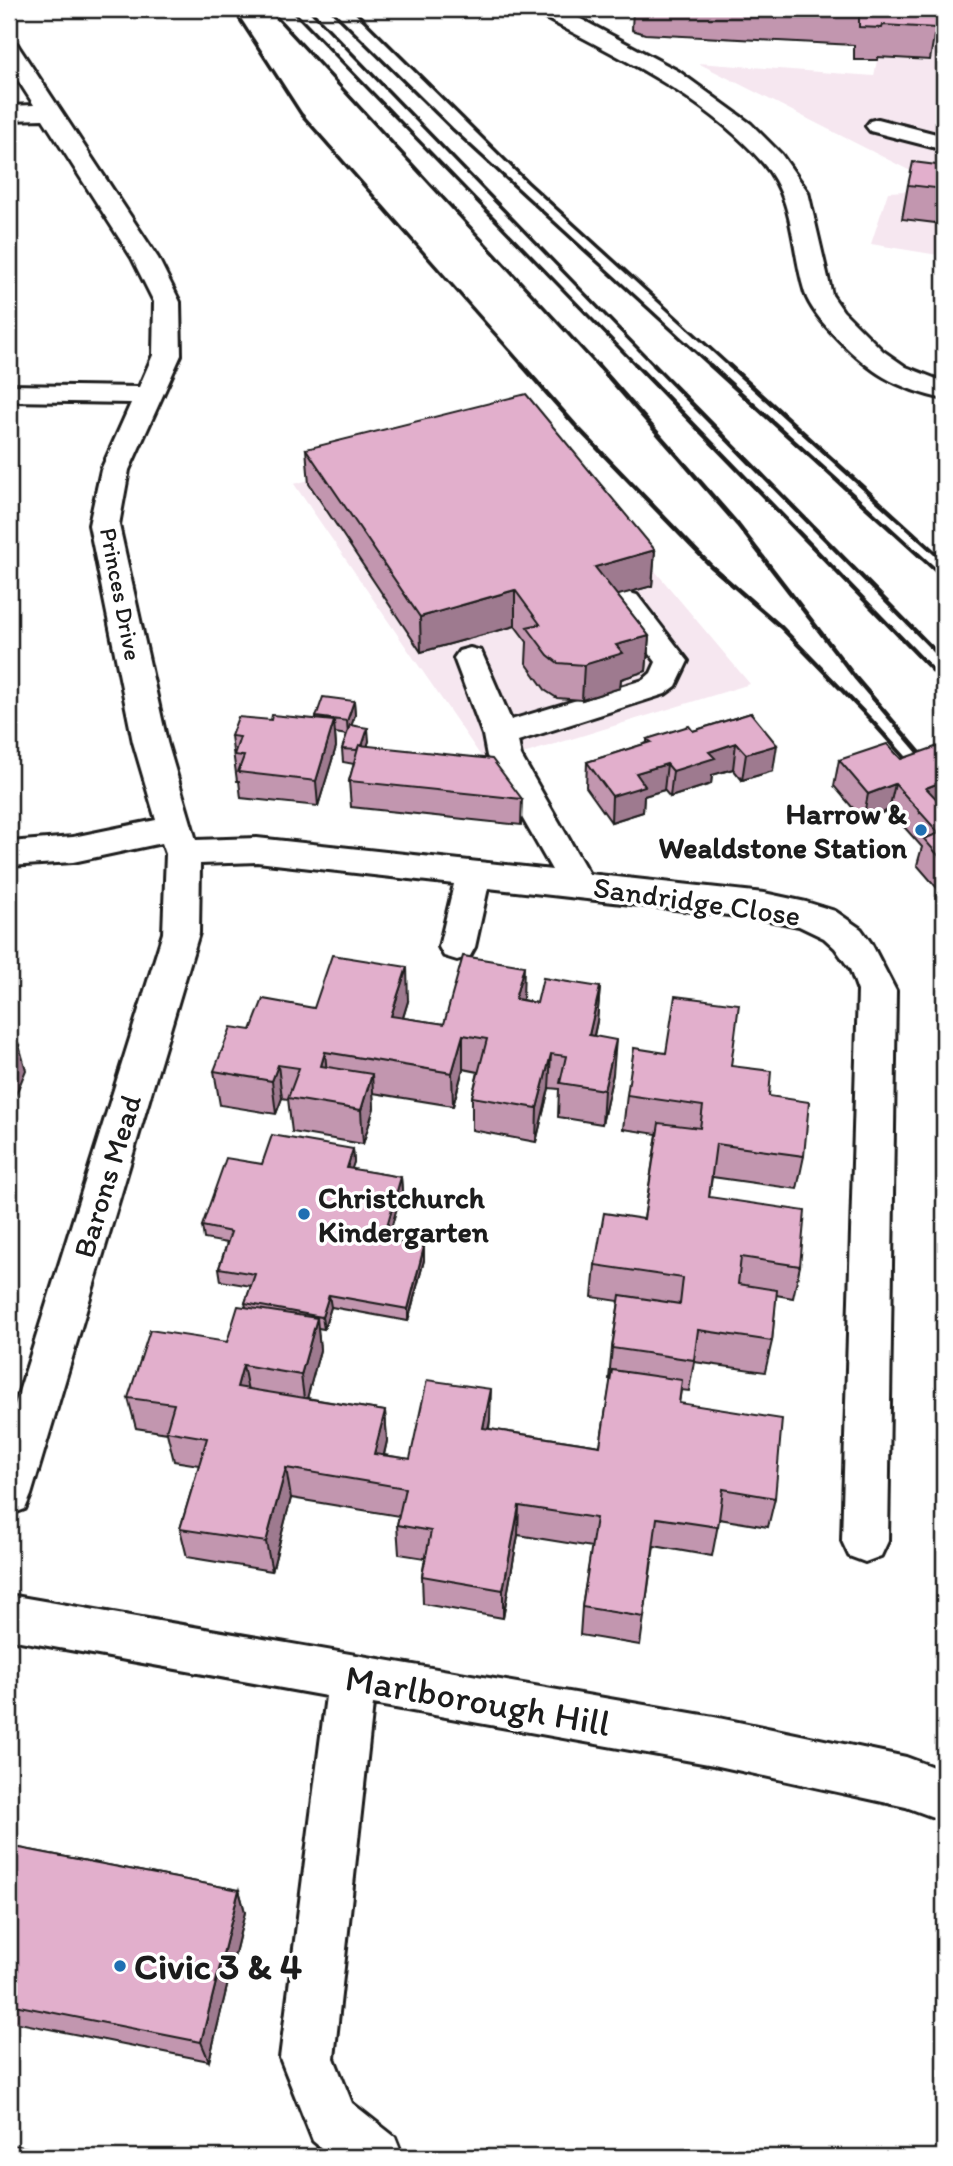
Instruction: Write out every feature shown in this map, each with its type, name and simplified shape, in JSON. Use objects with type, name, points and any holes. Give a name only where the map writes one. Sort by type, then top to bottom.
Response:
[{"type":"street","points":[[546,9],[670,76],[743,129],[773,159],[796,192],[819,295],[834,317],[873,357],[896,373],[944,391]]},
{"type":"street","name":"Princes Drive","points":[[9,49],[47,112],[76,149],[145,258],[167,302],[167,355],[115,470],[104,525],[150,742],[179,841]]},
{"type":"street","points":[[9,113],[47,112]]},
{"type":"street","points":[[878,125],[944,143]]},
{"type":"street","points":[[9,393],[149,396]]},
{"type":"street","points":[[500,735],[654,687],[665,679],[672,661],[626,602]]},
{"type":"street","points":[[470,658],[500,735],[504,755],[578,885]]},
{"type":"street","name":"Sandridge Close","points":[[9,854],[53,854],[110,846],[179,841],[209,850],[257,850],[797,911],[823,920],[848,937],[864,957],[877,991],[865,1541]]},
{"type":"street","name":"Barons Mead","points":[[9,1495],[181,933],[179,841]]},
{"type":"street","points":[[457,947],[474,874]]},
{"type":"street","name":"Marlborough Hill","points":[[9,1617],[714,1741],[906,1782],[944,1796]]},
{"type":"street","points":[[352,1678],[307,2058],[332,2122],[375,2157]]},
{"type":"shaded area","points":[[886,15],[944,18],[944,188],[698,63],[874,76]]},
{"type":"shaded area","points":[[944,189],[944,256],[871,244],[888,192]]},
{"type":"shaded area","points":[[530,422],[750,684],[487,765],[294,484]]},
{"type":"building","points":[[770,9],[938,9],[936,28],[883,25],[882,28],[859,27],[859,13]]},
{"type":"building","points":[[913,162],[944,166],[944,189],[908,185]]},
{"type":"building","points":[[526,394],[655,550],[595,567],[649,636],[616,645],[623,653],[584,665],[558,663],[548,655],[527,627],[540,624],[515,590],[420,617],[306,449]]},
{"type":"building","points":[[323,697],[354,701],[347,721],[316,717]]},
{"type":"building","points":[[751,713],[777,745],[746,754],[736,743],[709,752],[715,758],[673,771],[667,764],[636,773],[645,786],[612,796],[587,762],[651,742],[647,739],[689,726],[693,731]]},
{"type":"building","points":[[272,715],[334,721],[316,781],[238,772],[244,756],[234,755],[240,737],[231,736],[238,717],[271,720]]},
{"type":"building","points":[[350,725],[368,728],[362,746],[359,745],[357,750],[342,749]]},
{"type":"building","points":[[887,744],[901,759],[944,744],[944,781],[926,788],[944,807],[944,862],[924,839],[939,833],[895,784],[868,794],[839,760]]},
{"type":"building","points":[[359,745],[492,759],[522,799],[349,781]]},
{"type":"building","points":[[332,955],[407,967],[391,1016],[444,1024],[463,956],[524,966],[515,999],[537,1003],[543,978],[600,987],[589,1035],[616,1040],[604,1090],[560,1083],[566,1056],[551,1054],[537,1108],[472,1097],[487,1039],[463,1035],[452,1073],[325,1052],[321,1066],[372,1074],[361,1110],[288,1098],[299,1068],[278,1065],[272,1081],[214,1071],[231,1027],[251,1030],[263,999],[314,1008]]},
{"type":"building","points":[[675,996],[739,1004],[731,1066],[771,1071],[769,1096],[809,1102],[804,1156],[716,1144],[709,1197],[805,1211],[800,1266],[741,1257],[738,1284],[777,1290],[772,1341],[698,1330],[694,1360],[612,1348],[620,1295],[680,1304],[683,1278],[595,1265],[604,1213],[644,1219],[659,1123],[700,1128],[703,1106],[627,1095],[634,1048],[666,1053]]},
{"type":"building","points":[[9,1044],[19,1045],[9,1069]]},
{"type":"building","name":"Christchurch Kindergarten","points":[[272,1135],[353,1149],[347,1168],[401,1177],[383,1240],[424,1247],[408,1309],[329,1295],[322,1317],[245,1303],[255,1274],[219,1268],[231,1232],[202,1226],[226,1158],[262,1164]]},
{"type":"building","points":[[238,1306],[317,1318],[301,1375],[243,1365],[237,1387],[385,1411],[374,1454],[410,1459],[427,1380],[491,1389],[483,1428],[600,1446],[612,1370],[682,1380],[679,1403],[782,1419],[775,1498],[723,1489],[718,1527],[657,1518],[644,1617],[582,1607],[596,1518],[519,1506],[503,1590],[422,1576],[431,1531],[397,1525],[405,1488],[286,1468],[266,1542],[180,1529],[207,1438],[166,1431],[174,1404],[128,1398],[150,1330],[227,1342]]},
{"type":"building","name":"Civic 3 & 4","points":[[9,1846],[239,1890],[201,2042],[9,2004]]},
{"type":"building","points":[[9,2144],[71,2157],[9,2157]]},
{"type":"railway","points":[[233,9],[301,114],[524,367]]},
{"type":"railway","points":[[269,9],[599,367]]},
{"type":"railway","points":[[291,9],[638,367]]},
{"type":"railway","points":[[309,9],[656,367]]},
{"type":"railway","points":[[330,9],[452,129],[712,367]]},
{"type":"railway","points":[[353,9],[528,182],[731,367]]},
{"type":"railway","points":[[522,365],[575,425],[711,566],[781,627],[870,719],[944,802]]},
{"type":"railway","points":[[598,365],[738,525],[855,677],[944,781]]},
{"type":"railway","points":[[636,365],[944,682]]},
{"type":"railway","points":[[654,365],[944,660]]},
{"type":"railway","points":[[710,365],[944,578]]},
{"type":"railway","points":[[729,365],[944,561]]},
{"type":"place","name":"Harrow & Wealdstone Station","points":[[921,830]]},
{"type":"place","name":"Christchurch Kindergarten","points":[[304,1214]]},
{"type":"place","name":"Civic 3 & 4","points":[[120,1966]]}]
